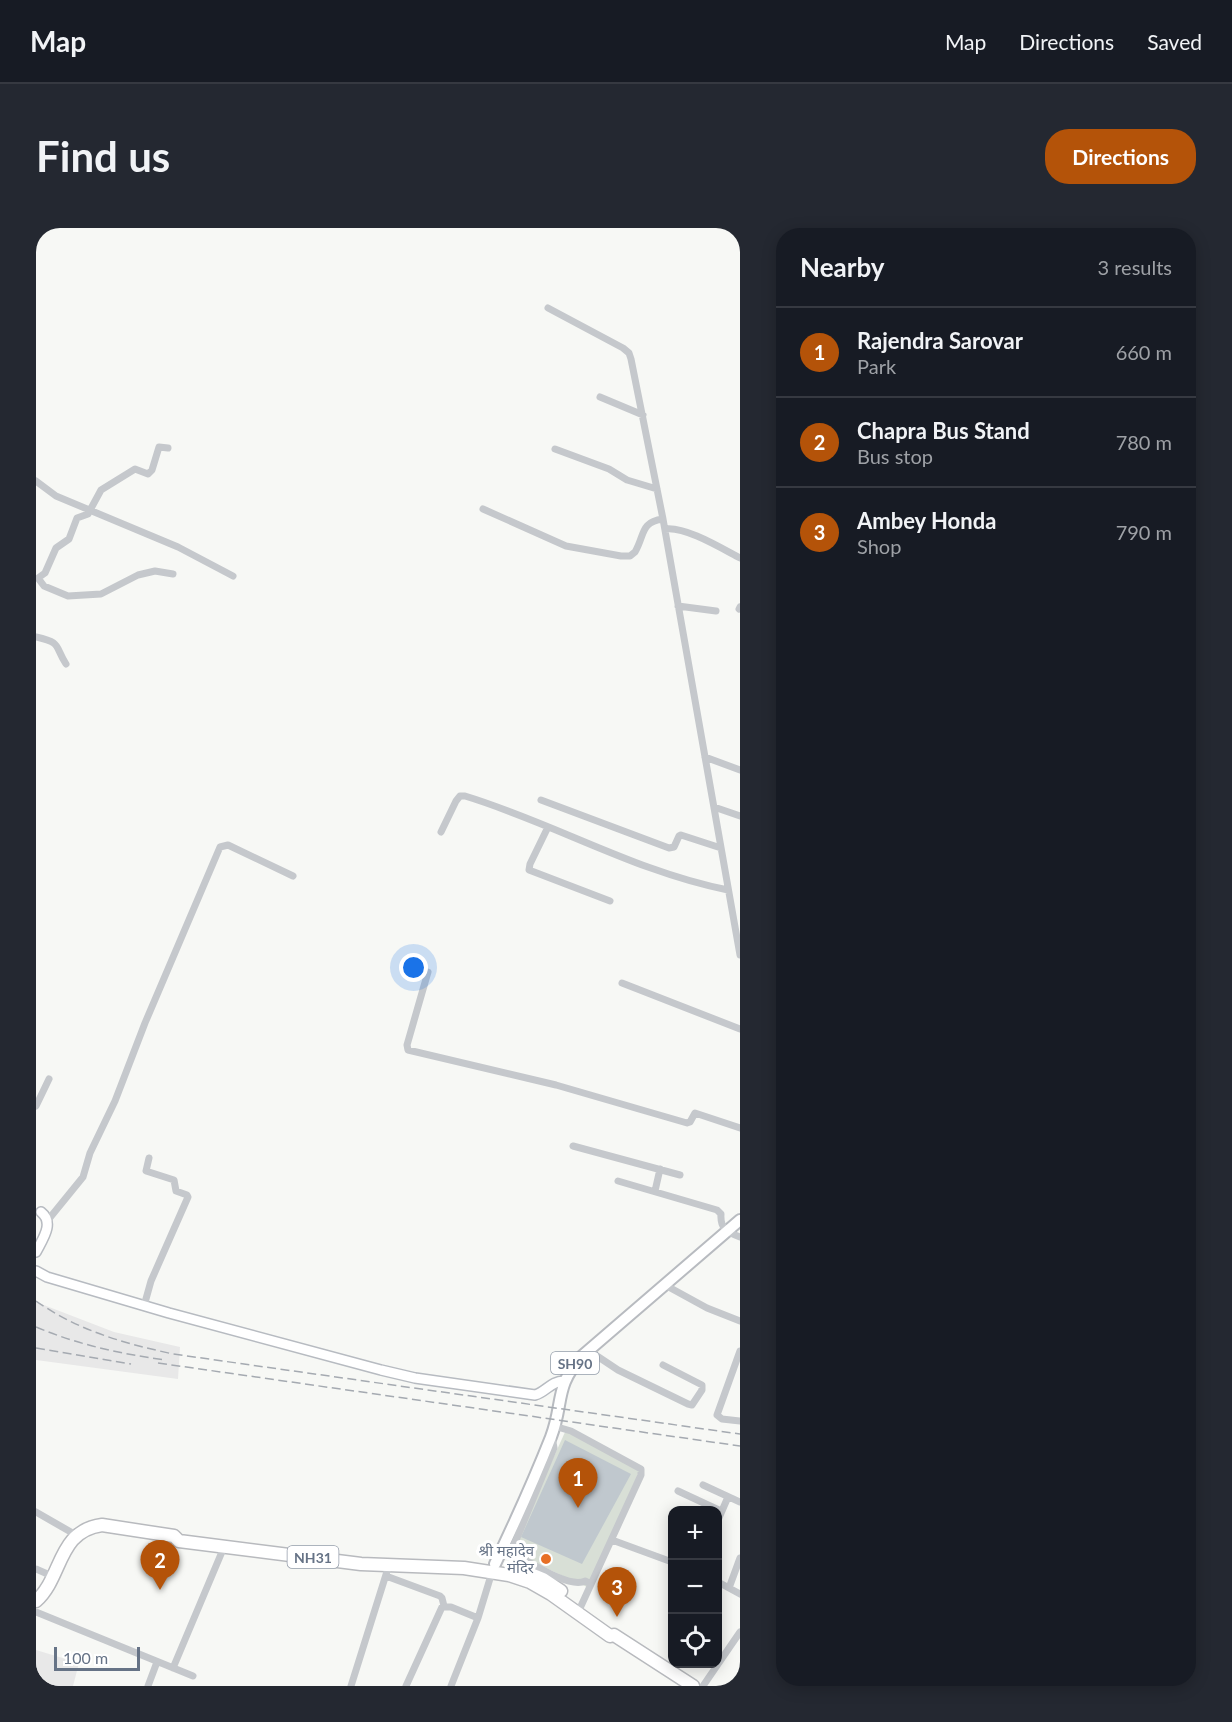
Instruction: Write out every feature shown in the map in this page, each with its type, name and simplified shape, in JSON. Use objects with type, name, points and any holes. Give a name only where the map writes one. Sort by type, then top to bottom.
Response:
[{"type":"highway","name":"NH31","points":[[76,1535],[93,1526],[102,1525],[174,1536],[181,1533],[362,1558],[464,1560],[494,1568],[551,1593],[610,1636],[614,1635],[688,1684]]},
{"type":"highway","points":[[36,1601],[41,1597],[64,1552],[76,1535]]},
{"type":"highway","name":"NH31","points":[[174,1536],[179,1541],[361,1564],[388,1571],[512,1568],[543,1579],[614,1630],[614,1635]]},
{"type":"main road","name":"SH90","points":[[494,1568],[518,1518],[553,1431],[564,1381],[571,1368],[588,1350],[740,1220]]},
{"type":"street","points":[[548,308],[629,352],[665,529],[728,890],[737,926],[740,954]]},
{"type":"street","points":[[600,397],[643,414]]},
{"type":"street","points":[[168,448],[159,447],[152,470],[148,474],[135,470],[101,490],[88,514],[77,518],[69,539],[56,548],[45,573],[37,578],[44,586],[68,596],[101,594],[138,575],[155,571],[173,574]]},
{"type":"street","points":[[555,449],[609,469],[624,479],[657,489]]},
{"type":"street","points":[[36,481],[56,496],[180,548],[233,576]]},
{"type":"street","points":[[483,509],[559,543],[602,554],[626,556],[635,552],[648,524],[653,520],[663,519]]},
{"type":"street","points":[[665,529],[678,529],[740,558]]},
{"type":"street","points":[[678,606],[716,611]]},
{"type":"street","points":[[36,637],[57,644],[66,664]]},
{"type":"street","points":[[705,757],[740,770]]},
{"type":"street","points":[[441,832],[456,801],[463,796],[548,826],[665,873],[728,890]]},
{"type":"street","points":[[542,800],[667,847],[673,848],[681,835],[721,848]]},
{"type":"street","points":[[714,807],[740,816]]},
{"type":"street","points":[[548,826],[529,870],[610,901]]},
{"type":"street","points":[[36,1252],[47,1229],[42,1214],[83,1177],[90,1153],[112,1107],[220,847],[228,845],[293,876]]},
{"type":"street","points":[[428,972],[406,1045],[408,1050],[556,1085],[687,1123],[695,1113],[740,1128]]},
{"type":"street","points":[[622,983],[740,1029]]},
{"type":"street","points":[[36,1106],[49,1080]]},
{"type":"street","points":[[573,1146],[680,1175]]},
{"type":"street","points":[[144,1306],[148,1288],[188,1197],[176,1191],[174,1180],[146,1171],[149,1158]]},
{"type":"street","points":[[655,1191],[660,1169]]},
{"type":"street","points":[[618,1181],[717,1209],[721,1214],[721,1224],[726,1232],[740,1237]]},
{"type":"street","points":[[36,1270],[47,1277],[144,1306],[415,1378],[535,1395],[541,1393],[552,1383],[564,1381]]},
{"type":"street","points":[[665,1285],[707,1308],[740,1321]]},
{"type":"street","points":[[588,1350],[618,1370],[692,1405],[702,1390],[702,1385],[663,1365]]},
{"type":"street","points":[[740,1351],[717,1414],[722,1419],[740,1421]]},
{"type":"street","points":[[581,1606],[641,1475],[641,1469],[571,1431],[553,1431],[554,1448],[512,1550],[516,1555],[553,1574],[574,1583],[581,1584],[585,1581],[591,1584]]},
{"type":"street","points":[[703,1485],[740,1502]]},
{"type":"street","points":[[678,1491],[711,1506]]},
{"type":"street","points":[[722,1511],[728,1497]]},
{"type":"street","points":[[36,1512],[76,1535]]},
{"type":"street","points":[[612,1540],[668,1561]]},
{"type":"street","points":[[173,1668],[224,1547]]},
{"type":"street","points":[[729,1588],[740,1558]]},
{"type":"street","points":[[451,1686],[478,1618],[494,1568]]},
{"type":"street","points":[[36,1569],[52,1576]]},
{"type":"street","points":[[351,1686],[388,1571],[440,1596],[444,1606]]},
{"type":"street","points":[[722,1584],[740,1594]]},
{"type":"street","points":[[444,1606],[478,1618]]},
{"type":"street","points":[[406,1686],[439,1611],[444,1606]]},
{"type":"street","points":[[36,1612],[193,1676]]},
{"type":"street","points":[[703,1686],[740,1632]]},
{"type":"street","points":[[148,1686],[157,1662]]},
{"type":"shaded area","points":[[36,1302],[114,1332],[180,1347],[178,1379],[36,1360]]},
{"type":"shaded area","points":[[566,1430],[644,1470],[589,1588],[518,1555],[513,1546]]},
{"type":"shaded area","points":[[565,1440],[631,1474],[582,1564],[521,1537]]},
{"type":"shaded area","points":[[36,1650],[79,1663],[73,1686],[36,1686]]},
{"type":"railway","points":[[36,1301],[102,1335],[173,1354],[740,1434]]},
{"type":"railway","points":[[36,1327],[100,1348],[166,1360]]},
{"type":"railway","points":[[36,1348],[131,1364]]},
{"type":"railway","points":[[158,1363],[740,1446]]},
{"type":"place","name":"Rajendra Sarovar","points":[[578,1508]]},
{"type":"place","name":"श्री महादेव मंदिर","points":[[546,1559]]},
{"type":"place","name":"Chapra Bus Stand","points":[[160,1590]]},
{"type":"place","name":"Ambey Honda","points":[[617,1617]]}]
